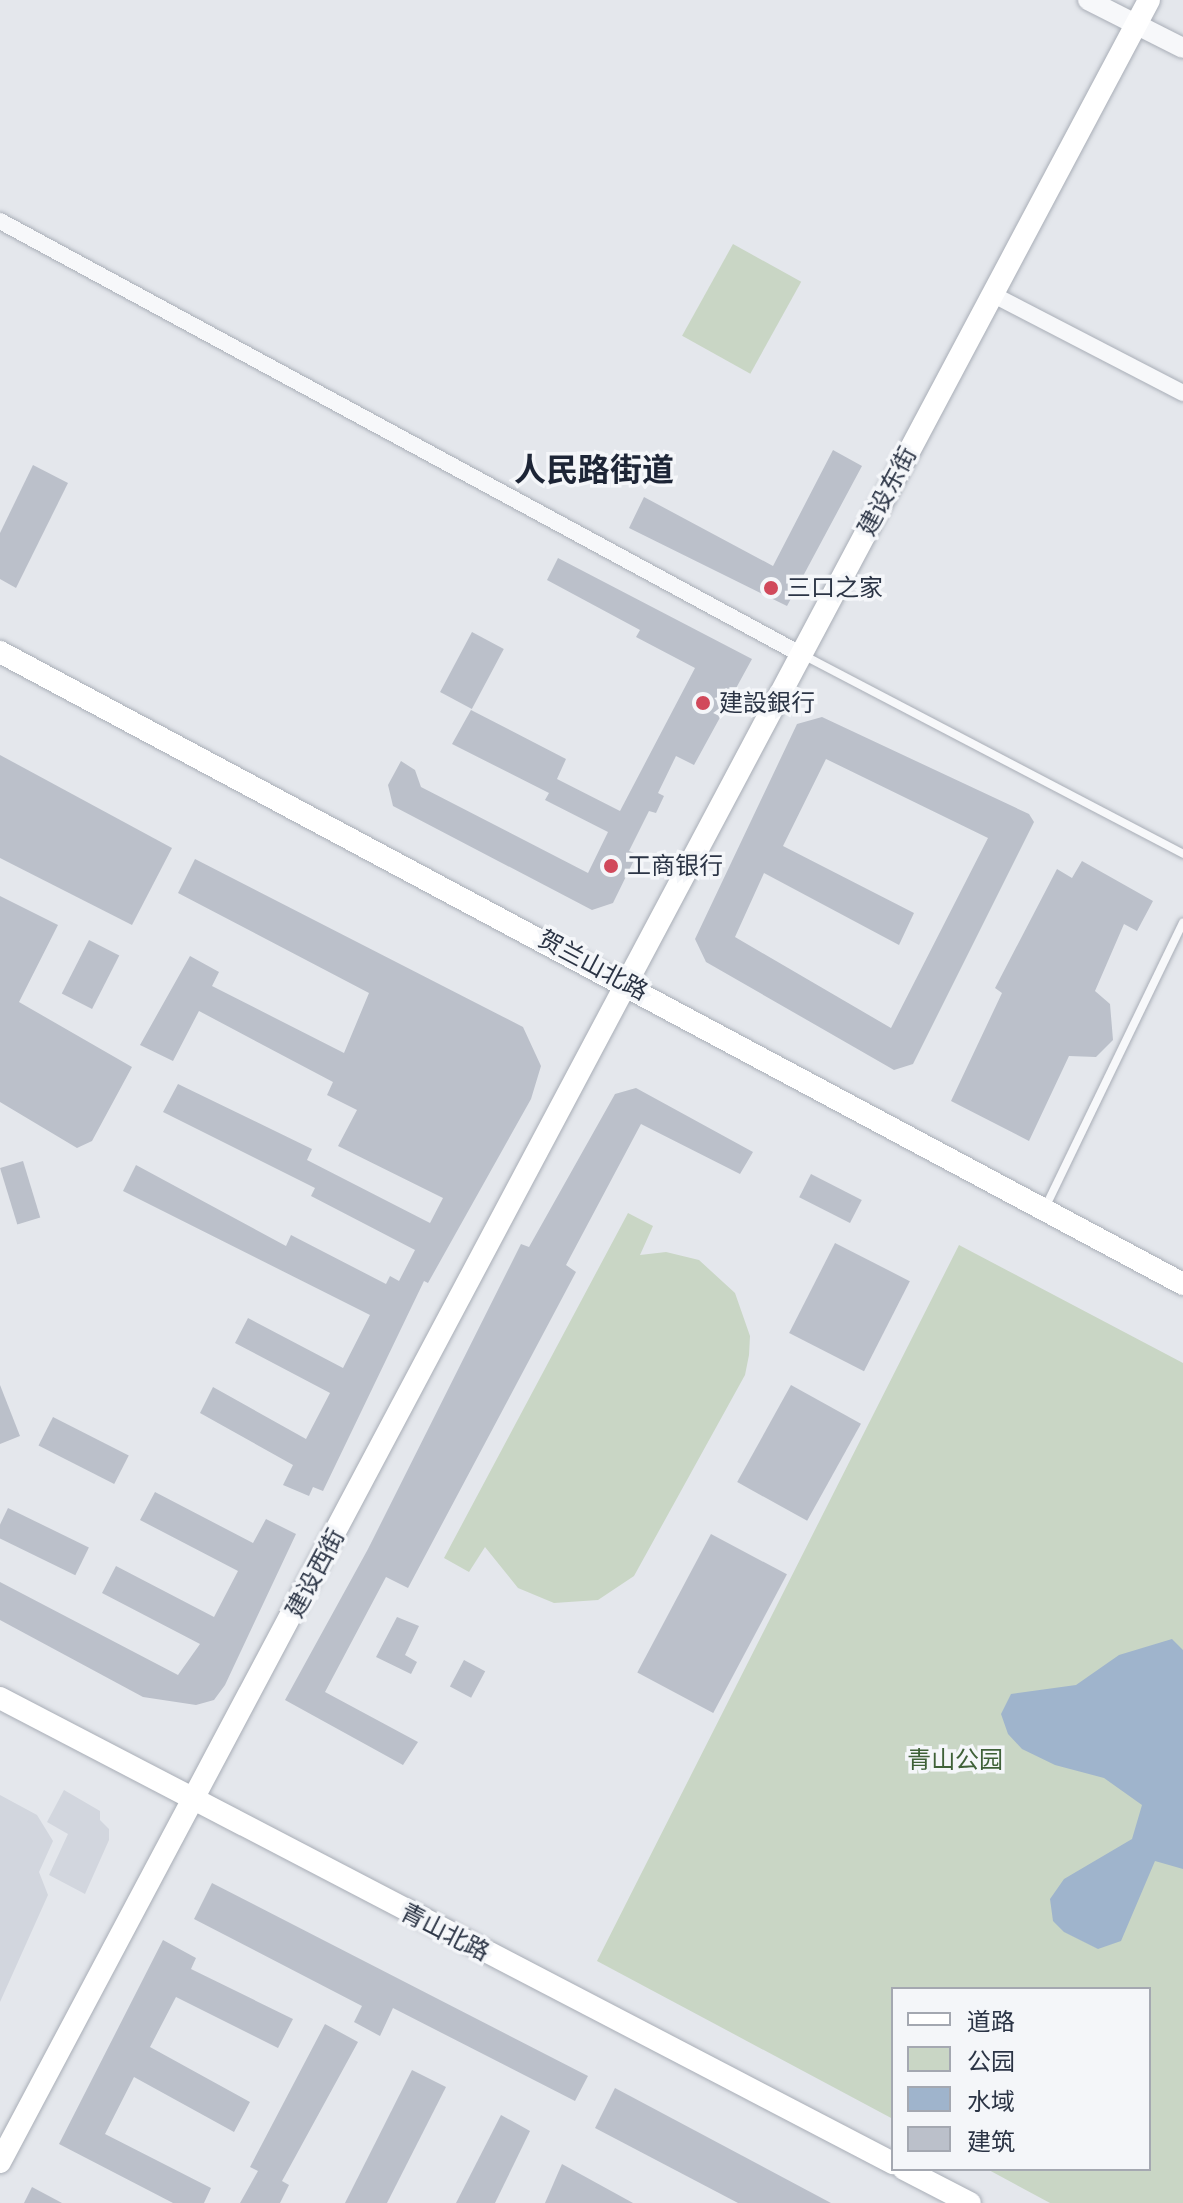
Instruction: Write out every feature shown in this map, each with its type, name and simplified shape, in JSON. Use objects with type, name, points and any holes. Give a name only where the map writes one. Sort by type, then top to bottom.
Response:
[{"type":"main road","name":"建设东街","points":[[625,982],[1149,0]]},
{"type":"main road","name":"贺兰山北路","points":[[0,652],[625,982],[1183,1284]]},
{"type":"main road","name":"建设西街","points":[[0,2162],[195,1803],[625,982]]},
{"type":"main road","name":"青山北路","points":[[0,1698],[195,1803],[891,2162]]},
{"type":"main road","points":[[908,2171],[970,2203]]},
{"type":"street","points":[[1088,0],[1183,48]]},
{"type":"street","points":[[0,221],[800,654]]},
{"type":"street","points":[[992,294],[1183,393]]},
{"type":"lane","points":[[800,654],[1183,854]]},
{"type":"lane","points":[[1045,1209],[1183,923]]},
{"type":"shaded area","points":[[64,1790],[100,1811],[100,1820],[109,1829],[109,1840],[85,1894],[49,1875],[68,1834],[47,1822]]},
{"type":"shaded area","points":[[0,1795],[37,1815],[53,1841],[39,1872],[48,1895],[0,2002]]},
{"type":"green space","points":[[733,244],[801,282],[750,374],[682,336]]},
{"type":"green space","points":[[628,1213],[653,1226],[640,1255],[666,1252],[699,1260],[735,1293],[750,1336],[749,1355],[745,1375],[634,1576],[598,1600],[554,1603],[518,1588],[485,1547],[469,1572],[444,1558]]},
{"type":"green space","name":"青山公园","points":[[959,1245],[1183,1363],[1183,2203],[1050,2203],[991,2171],[1151,2171],[1151,1987],[891,1987],[891,2118],[597,1961]]},
{"type":"water","points":[[1172,1639],[1183,1650],[1183,1869],[1155,1861],[1121,1941],[1098,1949],[1064,1932],[1053,1921],[1050,1899],[1064,1879],[1132,1839],[1142,1805],[1104,1778],[1055,1765],[1022,1749],[1008,1734],[1001,1714],[1011,1694],[1076,1685],[1119,1655]]},
{"type":"building","points":[[833,450],[862,466],[787,606],[629,528],[644,497],[773,566]]},
{"type":"building","points":[[33,465],[68,483],[16,588],[0,579],[0,533]]},
{"type":"building","points":[[558,558],[752,659],[694,765],[676,756],[658,793],[664,796],[656,813],[649,811],[629,851],[637,854],[613,903],[592,910],[393,806],[388,785],[401,761],[415,770],[421,787],[588,873],[608,832],[545,800],[549,793],[452,744],[471,710],[566,759],[557,779],[620,811],[695,668],[636,637],[640,630],[547,580]]},
{"type":"building","points":[[472,632],[504,649],[472,709],[440,692]]},
{"type":"building","points":[[822,717],[1029,814],[1034,822],[913,1064],[894,1070],[706,962],[695,939],[797,724]],"holes":[[[826,759],[988,838],[891,1028],[735,937],[764,873],[899,945],[914,913],[783,846]]]},
{"type":"building","points":[[0,755],[172,848],[132,925],[0,858]]},
{"type":"building","points":[[195,859],[523,1027],[541,1066],[531,1099],[428,1283],[424,1281],[323,1491],[313,1487],[309,1496],[283,1485],[293,1465],[200,1413],[213,1387],[306,1439],[330,1393],[235,1343],[248,1318],[343,1368],[370,1315],[123,1191],[136,1165],[286,1246],[291,1235],[386,1284],[390,1276],[399,1281],[415,1250],[311,1196],[315,1188],[163,1112],[178,1084],[312,1149],[307,1160],[430,1223],[443,1198],[338,1146],[357,1110],[327,1095],[333,1082],[199,1011],[173,1061],[140,1045],[190,956],[219,972],[212,986],[344,1053],[369,993],[178,893]]},
{"type":"building","points":[[1082,861],[1153,901],[1137,931],[1124,924],[1095,991],[1110,1004],[1113,1040],[1096,1057],[1069,1056],[1029,1141],[951,1101],[1002,993],[995,988],[1057,869],[1072,878]]},
{"type":"building","points":[[0,896],[58,925],[19,1002],[132,1067],[92,1141],[77,1148],[0,1102]]},
{"type":"building","points":[[89,940],[119,955],[92,1009],[62,993]]},
{"type":"building","points":[[636,1088],[753,1152],[740,1174],[641,1124],[566,1265],[576,1272],[408,1588],[386,1577],[325,1692],[418,1742],[403,1765],[285,1700],[368,1549],[521,1244],[529,1247],[615,1094]]},
{"type":"building","points":[[23,1161],[40,1217],[17,1224],[0,1168]]},
{"type":"building","points":[[811,1174],[862,1200],[850,1223],[799,1197]]},
{"type":"building","points":[[835,1243],[910,1281],[864,1371],[789,1333]]},
{"type":"building","points":[[0,1385],[20,1436],[0,1444]]},
{"type":"building","points":[[791,1385],[861,1424],[807,1521],[737,1482]]},
{"type":"building","points":[[53,1417],[129,1456],[114,1484],[38,1446]]},
{"type":"building","points":[[155,1492],[253,1543],[266,1519],[296,1534],[225,1685],[214,1700],[196,1705],[143,1697],[0,1620],[0,1582],[178,1675],[200,1644],[102,1593],[116,1566],[214,1617],[238,1571],[140,1520]]},
{"type":"building","points":[[8,1508],[89,1547],[75,1575],[0,1539],[0,1524]]},
{"type":"building","points":[[711,1534],[787,1574],[713,1713],[637,1673]]},
{"type":"building","points":[[397,1617],[419,1626],[405,1655],[417,1662],[411,1674],[376,1657]]},
{"type":"building","points":[[464,1660],[485,1671],[471,1698],[450,1686]]},
{"type":"building","points":[[212,1883],[588,2076],[575,2101],[393,2008],[380,2036],[354,2022],[362,2006],[194,1919]]},
{"type":"building","points":[[163,1940],[196,1958],[191,1969],[293,2019],[278,2048],[176,1997],[150,2047],[250,2102],[234,2132],[134,2077],[105,2134],[211,2188],[204,2203],[173,2203],[59,2144]]},
{"type":"building","points":[[325,2024],[358,2042],[282,2181],[289,2185],[280,2203],[240,2203],[258,2171],[250,2167]]},
{"type":"building","points":[[412,2070],[446,2087],[387,2203],[345,2203]]},
{"type":"building","points":[[615,2088],[831,2203],[738,2203],[595,2128]]},
{"type":"building","points":[[501,2115],[530,2131],[495,2203],[456,2203]]},
{"type":"building","points":[[562,2164],[633,2203],[545,2203]]},
{"type":"building","points":[[32,2187],[62,2203],[24,2203]]},
{"type":"place","name":"三口之家","points":[[771,588]]},
{"type":"place","name":"建設銀行","points":[[703,703]]},
{"type":"place","name":"工商银行","points":[[611,866]]},
{"type":"district","name":"人民路街道","points":[[594,470]]}]
